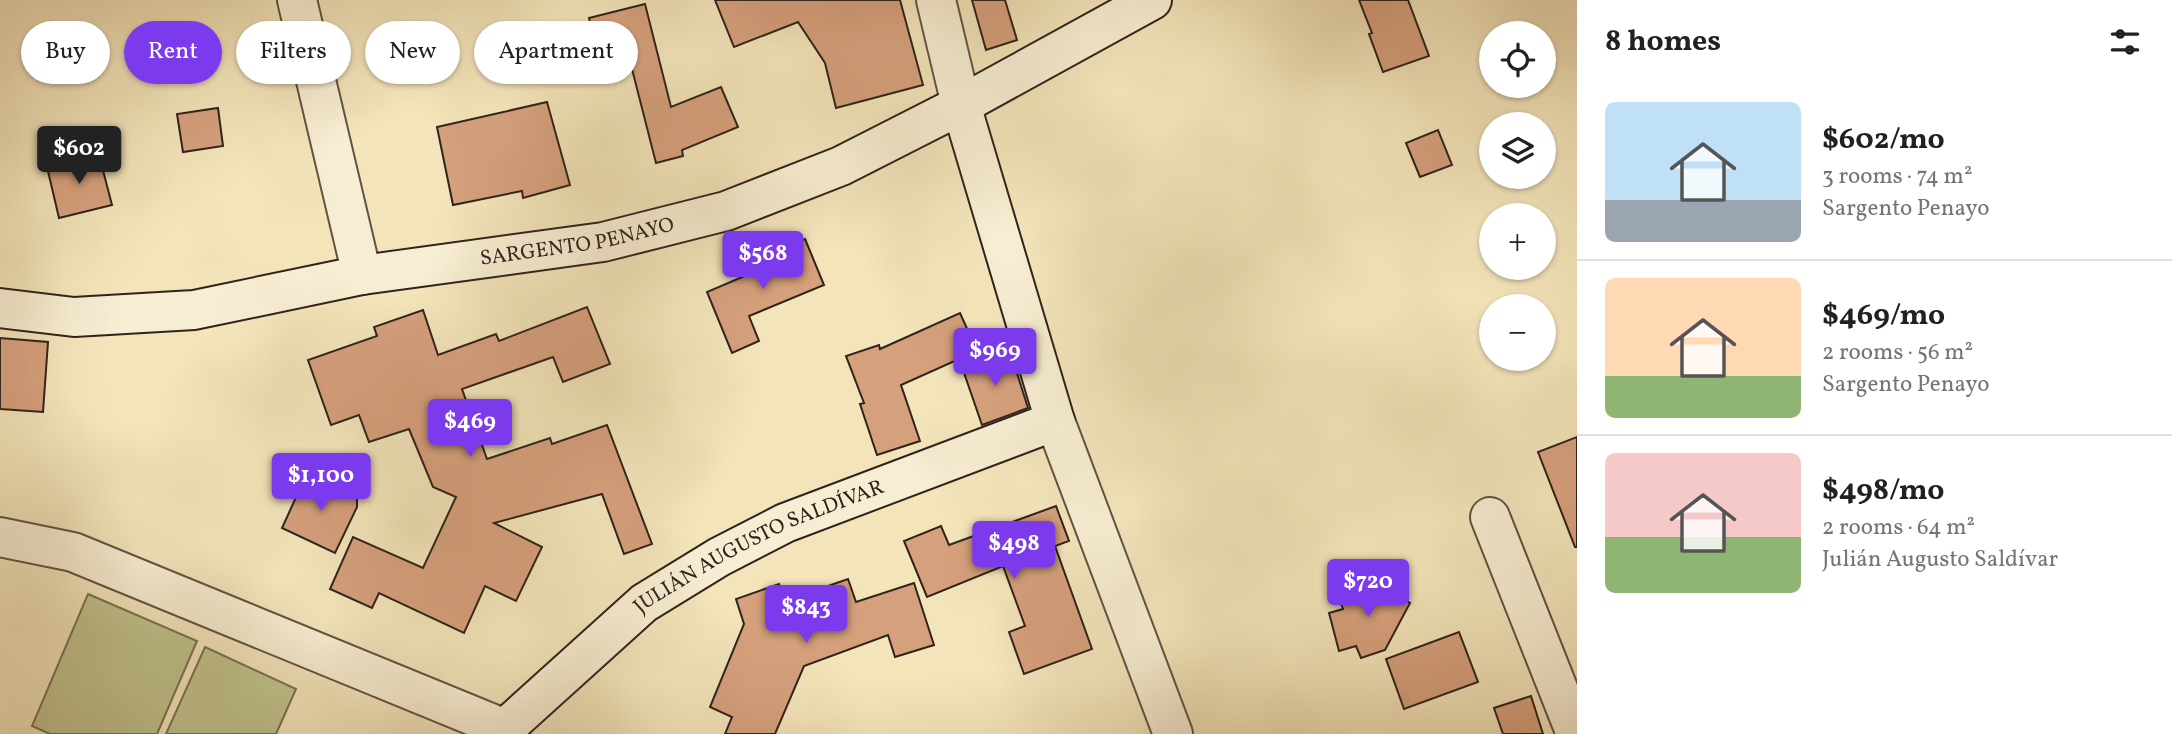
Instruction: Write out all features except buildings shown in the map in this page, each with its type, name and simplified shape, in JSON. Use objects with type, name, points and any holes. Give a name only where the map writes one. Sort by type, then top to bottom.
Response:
[{"type":"street","points":[[297,0],[362,275]]},
{"type":"street","points":[[936,0],[961,104],[1055,421],[1173,734]]},
{"type":"street","name":"SARGENTO PENAYO","points":[[0,308],[74,317],[194,310],[362,275],[603,242],[726,211],[841,166],[1152,0]]},
{"type":"street","name":"JULIÁN AUGUSTO SALDÍVAR","points":[[502,731],[644,603],[719,557],[785,523],[1055,421]]},
{"type":"street","points":[[1490,517],[1576,734]]},
{"type":"street","points":[[0,537],[74,552],[502,731]]},
{"type":"green space","points":[[88,594],[197,641],[157,734],[50,734],[32,726]]},
{"type":"green space","points":[[205,647],[296,689],[276,734],[166,734]]}]
